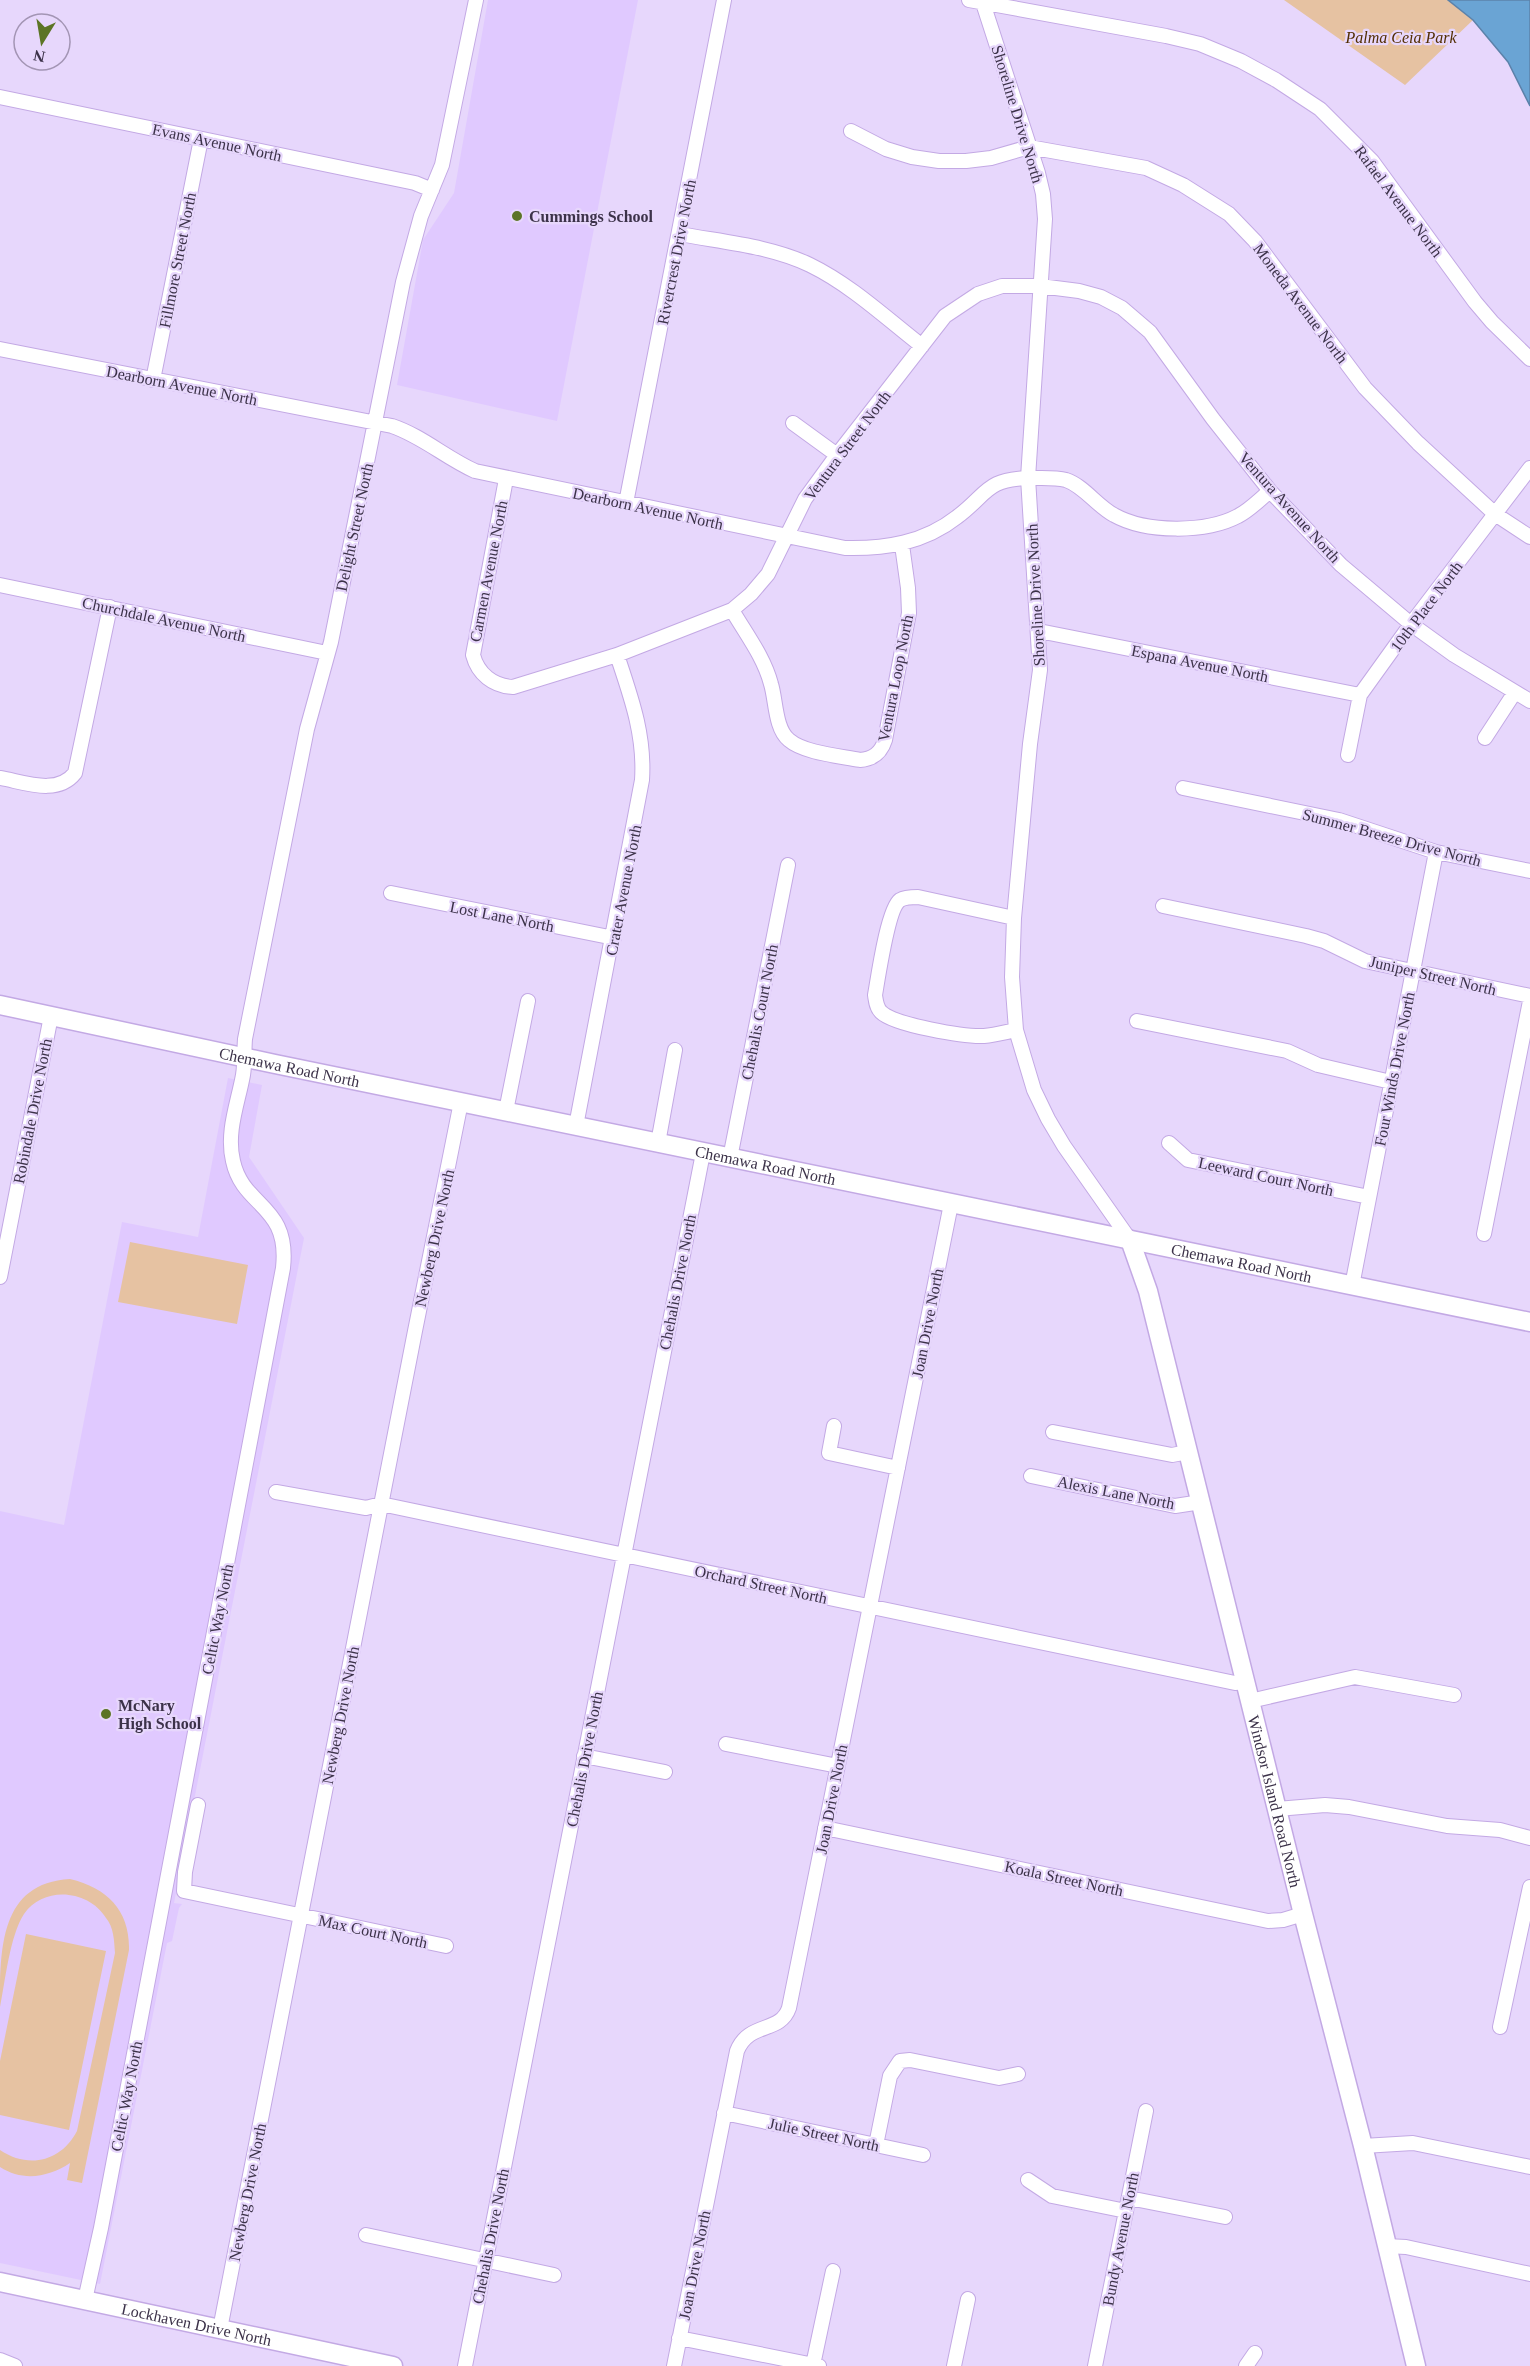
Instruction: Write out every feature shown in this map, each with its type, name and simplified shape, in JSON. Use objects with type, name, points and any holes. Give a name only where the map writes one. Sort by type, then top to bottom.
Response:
[{"type":"street","name":"Delight Street North","points":[[244,1057],[254,990],[307,729],[327,653],[403,282],[418,226],[442,165],[476,0]]},
{"type":"street","name":"Rivercrest Drive North","points":[[626,503],[724,0]]},
{"type":"street","name":"Rafael Avenue North","points":[[969,0],[1188,41],[1241,61],[1276,80],[1320,109],[1372,161],[1475,302],[1530,359]]},
{"type":"street","name":"Shoreline Drive North","points":[[983,1],[1043,194],[1045,219],[1028,478],[1040,670],[1030,744],[1014,918],[1012,977],[1016,1030],[1034,1090],[1048,1119],[1064,1146],[1130,1240]]},
{"type":"street","name":"Evans Avenue North","points":[[0,97],[415,183],[432,190]]},
{"type":"street","points":[[851,131],[886,149],[912,157],[939,161],[991,158],[1029,147]]},
{"type":"street","name":"Fillmore Street North","points":[[153,380],[201,139]]},
{"type":"street","name":"Moneda Avenue North","points":[[1029,147],[1146,168],[1183,184],[1229,214],[1255,241],[1365,388],[1418,443],[1495,514],[1530,537]]},
{"type":"street","points":[[680,234],[777,253],[808,264],[835,279],[922,346]]},
{"type":"street","name":"Ventura Street North","points":[[502,686],[525,685],[617,655],[732,610],[751,594],[768,574],[806,499],[837,455],[945,316],[978,294],[1002,286],[1040,286]]},
{"type":"street","name":"Ventura Avenue North","points":[[1040,286],[1079,291],[1101,297],[1122,308],[1150,332],[1213,419],[1270,491],[1341,565],[1411,624],[1454,655],[1530,701]]},
{"type":"street","name":"Dearborn Avenue North","points":[[0,349],[375,422],[410,432],[451,461],[475,471],[845,548],[874,549],[902,544],[936,531],[958,517],[996,482],[1028,478],[1066,480],[1116,516],[1169,528],[1212,526],[1239,516],[1270,491]]},
{"type":"street","points":[[793,423],[837,455]]},
{"type":"street","name":"10th Place North","points":[[1348,755],[1360,695],[1530,468]]},
{"type":"street","name":"Carmen Avenue North","points":[[502,686],[489,680],[482,673],[472,655],[506,479]]},
{"type":"street","name":"Ventura Loop North","points":[[732,610],[763,663],[771,682],[781,729],[785,736],[800,747],[860,760],[869,759],[877,754],[885,740],[909,613],[902,544]]},
{"type":"street","name":"Churchdale Avenue North","points":[[0,585],[327,653]]},
{"type":"street","points":[[0,778],[46,786],[60,785],[75,773],[84,740],[110,607]]},
{"type":"street","name":"Espana Avenue North","points":[[1039,630],[1360,695]]},
{"type":"street","name":"Crater Avenue North","points":[[576,1126],[636,820],[643,766],[640,726],[617,655]]},
{"type":"street","points":[[1485,738],[1515,692]]},
{"type":"street","name":"Summer Breeze Drive North","points":[[1183,788],[1340,819],[1436,852],[1530,871]]},
{"type":"street","name":"Four Winds Drive North","points":[[1352,1286],[1436,852]]},
{"type":"street","name":"Chehalis Court North","points":[[730,1158],[788,865]]},
{"type":"street","name":"Lost Lane North","points":[[391,893],[614,938]]},
{"type":"street","points":[[1014,918],[918,897],[909,897],[899,901],[891,914],[875,995],[876,1005],[882,1012],[901,1022],[962,1035],[984,1036],[1016,1030]]},
{"type":"street","name":"Juniper Street North","points":[[1163,906],[1306,936],[1323,941],[1365,961],[1530,998]]},
{"type":"street","points":[[1484,1234],[1530,998]]},
{"type":"street","points":[[506,1111],[528,1001]]},
{"type":"street","name":"Chemawa Road North","points":[[0,1005],[703,1153],[1530,1322]]},
{"type":"street","name":"Robindale Drive North","points":[[0,1277],[51,1016]]},
{"type":"street","points":[[1137,1021],[1287,1051],[1318,1065],[1391,1082]]},
{"type":"street","points":[[658,1143],[675,1050]]},
{"type":"street","name":"Celtic Way North","points":[[85,2300],[104,2216],[283,1268],[283,1246],[277,1224],[270,1212],[242,1184],[233,1161],[231,1135],[244,1072],[244,1057]]},
{"type":"street","name":"Newberg Drive North","points":[[220,2329],[461,1102]]},
{"type":"street","name":"Leeward Court North","points":[[1169,1143],[1188,1160],[1369,1197]]},
{"type":"street","name":"Chehalis Drive North","points":[[465,2366],[703,1153]]},
{"type":"street","name":"Joan Drive North","points":[[674,2366],[740,2042],[747,2035],[783,2020],[789,2008],[951,1204]]},
{"type":"street","name":"Windsor Island Road North","points":[[1130,1240],[1148,1291],[1303,1914],[1364,2146],[1416,2366]]},
{"type":"street","points":[[834,1426],[828,1453],[898,1468]]},
{"type":"street","points":[[1053,1432],[1172,1455],[1188,1452]]},
{"type":"street","name":"Alexis Lane North","points":[[1031,1476],[1176,1506],[1201,1502]]},
{"type":"street","name":"Orchard Street North","points":[[276,1492],[366,1508],[381,1504],[1234,1683],[1245,1682]]},
{"type":"street","points":[[1250,1701],[1355,1677],[1454,1695]]},
{"type":"street","points":[[726,1744],[838,1766]]},
{"type":"street","points":[[584,1756],[665,1772]]},
{"type":"street","name":"Max Court North","points":[[198,1805],[184,1872],[184,1891],[446,1946]]},
{"type":"street","points":[[1277,1809],[1325,1805],[1350,1807],[1447,1826],[1492,1829],[1530,1838]]},
{"type":"street","name":"Koala Street North","points":[[825,1828],[1268,1921],[1283,1920],[1303,1914]]},
{"type":"street","points":[[1500,2027],[1530,1887]]},
{"type":"street","points":[[876,2145],[890,2076],[900,2061],[910,2060],[999,2078],[1018,2074]]},
{"type":"street","name":"Bundy Avenue North","points":[[1095,2366],[1146,2111]]},
{"type":"street","name":"Julie Street North","points":[[724,2113],[923,2155]]},
{"type":"street","points":[[1364,2146],[1413,2143],[1530,2167]]},
{"type":"street","points":[[1028,2180],[1052,2196],[1225,2217]]},
{"type":"street","points":[[366,2235],[554,2275]]},
{"type":"street","points":[[1386,2246],[1406,2247],[1530,2274]]},
{"type":"street","points":[[679,2338],[816,2365],[833,2271]]},
{"type":"street","name":"Lockhaven Drive North","points":[[0,2282],[393,2366]]},
{"type":"street","points":[[954,2366],[968,2299]]},
{"type":"street","points":[[1246,2366],[1255,2353]]},
{"type":"street","points":[[0,2360],[15,2366]]},
{"type":"shaded area","name":"Cummings School","points":[[488,0],[638,0],[557,421],[397,385],[423,240],[454,193]]},
{"type":"shaded area","name":"McNary High School","points":[[228,1078],[262,1085],[249,1157],[304,1238],[174,1903],[182,1904],[179,1908],[172,1941],[167,1943],[100,2284],[0,2263],[0,1511],[64,1525],[122,1222],[198,1237]]},
{"type":"green space","name":"Palma Ceia Park","points":[[1284,0],[1448,0],[1473,20],[1405,85]]},
{"type":"green space","points":[[130,1242],[248,1265],[237,1324],[118,1302]]},
{"type":"green space","points":[[70,1879],[95,1888],[114,1903],[126,1924],[129,1950],[82,2183],[67,2180],[70,2163],[53,2172],[36,2176],[18,2175],[0,2167],[0,2150],[22,2159],[32,2161],[43,2159],[62,2150],[77,2131],[115,1953],[111,1926],[98,1909],[89,1901],[78,1897],[54,1895],[43,1898],[24,1914],[15,1934],[0,2007],[4,1942],[9,1922],[17,1906],[30,1892],[47,1883]]},
{"type":"green space","points":[[26,1934],[106,1951],[69,2130],[0,2115],[0,2061]]},
{"type":"water","points":[[1448,0],[1530,0],[1530,106],[1508,62],[1473,20]]},
{"type":"place","name":"Cummings School","points":[[517,216]]},
{"type":"place","name":"McNary High School","points":[[106,1714]]}]
